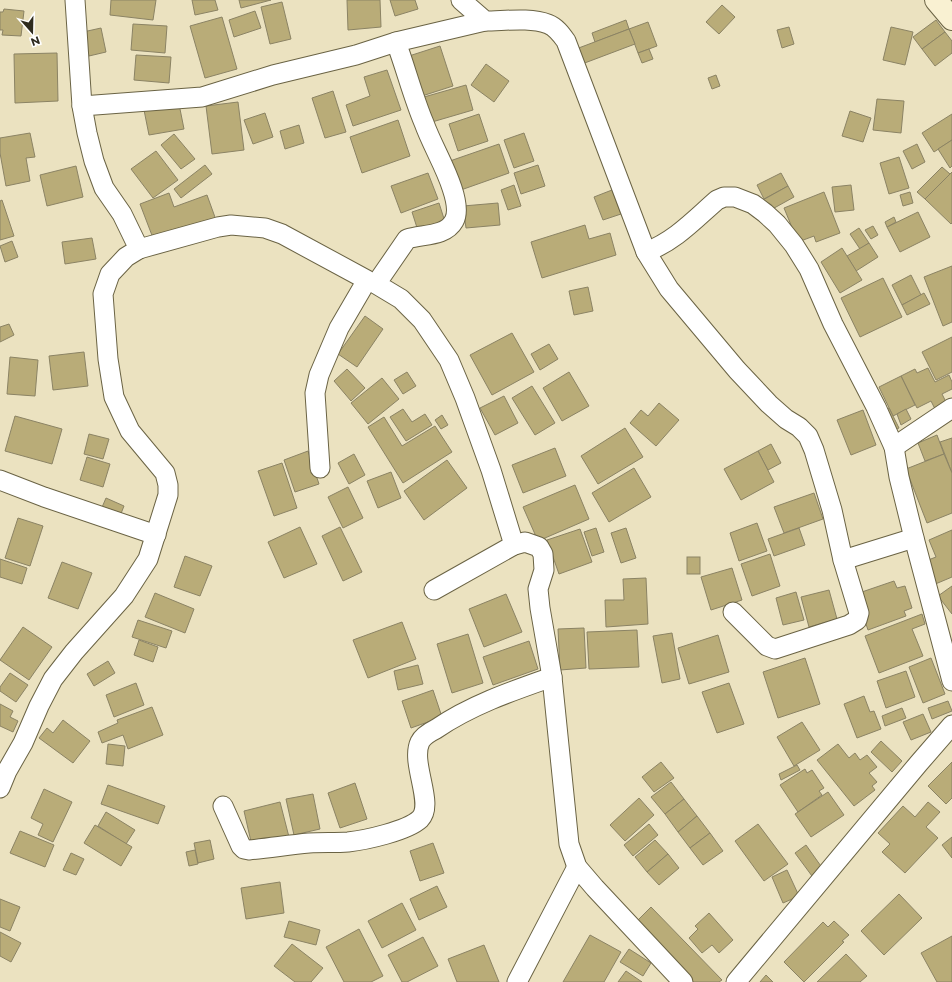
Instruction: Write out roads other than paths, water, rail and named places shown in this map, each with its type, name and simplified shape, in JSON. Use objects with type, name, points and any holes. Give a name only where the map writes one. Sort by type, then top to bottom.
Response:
[{"type":"street","points":[[75,0],[82,106],[92,154],[104,188],[122,214],[139,249]]},
{"type":"street","points":[[461,0],[485,21]]},
{"type":"street","points":[[936,0],[952,19]]},
{"type":"street","points":[[82,106],[202,97],[272,75],[356,55],[396,42],[485,21],[529,20],[548,24],[557,30],[566,41],[646,252],[669,289],[737,370],[769,404],[786,419],[799,427],[808,436],[814,450],[832,510],[843,560],[859,613],[857,620],[850,625],[775,648],[767,646],[733,612]]},
{"type":"street","points":[[320,468],[315,393],[319,375],[339,328],[372,282],[407,239],[434,234],[448,228],[455,220],[455,200],[452,186],[424,123],[396,42]]},
{"type":"street","points":[[646,252],[667,242],[681,232],[717,200],[735,197],[753,204],[765,212],[794,245],[809,269],[833,324],[876,407],[894,447],[899,477],[914,538],[952,681]]},
{"type":"street","points":[[0,788],[53,679],[74,652],[124,596],[148,559],[168,495],[168,485],[165,473],[130,431],[114,397],[108,359],[103,294],[110,274],[126,257],[139,249],[218,227],[231,225],[265,228],[282,234],[372,282],[400,300],[422,320],[449,360],[481,441],[514,545]]},
{"type":"street","points":[[894,447],[952,408]]},
{"type":"street","points":[[0,480],[44,497],[156,535]]},
{"type":"street","points":[[843,560],[914,538]]},
{"type":"street","points":[[434,590],[514,545],[525,542],[538,547],[544,554],[544,570],[538,589],[544,637],[552,677],[569,844],[577,867],[594,888],[682,982]]},
{"type":"street","points":[[223,806],[241,846],[244,849],[249,850],[310,843],[350,842],[408,827],[421,818],[424,808],[425,799],[418,764],[418,748],[424,736],[446,722],[477,706],[509,692],[552,677]]},
{"type":"street","points":[[736,982],[952,725]]},
{"type":"street","points":[[517,982],[577,867]]}]
